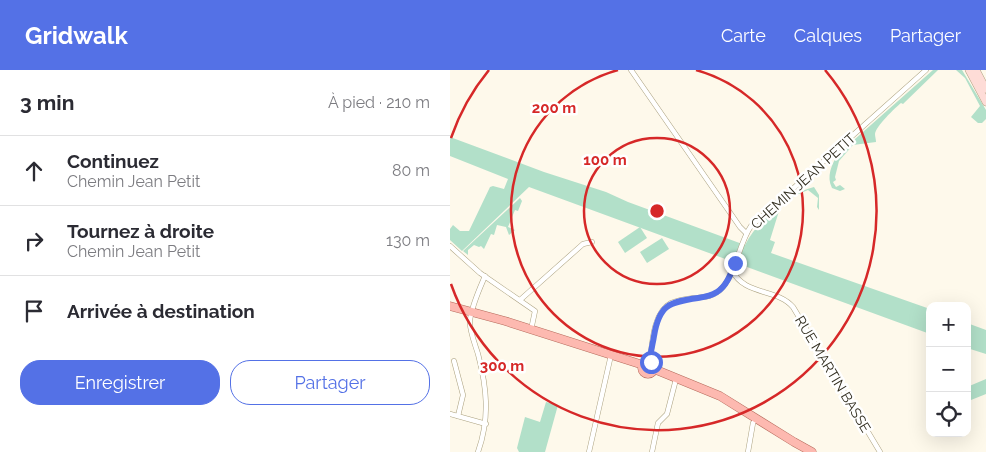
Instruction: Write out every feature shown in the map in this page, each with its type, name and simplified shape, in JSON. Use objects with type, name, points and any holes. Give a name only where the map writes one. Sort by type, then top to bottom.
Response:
[{"type":"main road","points":[[969,70],[986,102]]},
{"type":"main road","points":[[976,70],[986,89]]},
{"type":"main road","points":[[450,306],[471,315],[504,325],[518,326],[649,365],[720,396],[808,451]]},
{"type":"main road","points":[[450,312],[471,315]]},
{"type":"street","points":[[631,70],[746,233]]},
{"type":"street","name":"CHEMIN JEAN PETIT","points":[[649,365],[657,323],[663,310],[677,301],[707,297],[716,293],[725,284],[742,241],[751,226],[926,70]]},
{"type":"street","points":[[520,300],[583,244],[592,242]]},
{"type":"street","points":[[450,246],[485,276],[536,312],[531,330]]},
{"type":"street","name":"RUE MARTIN BASSE","points":[[732,270],[740,282],[786,300],[793,307],[880,452]]},
{"type":"street","points":[[478,452],[486,424],[486,388],[470,323],[485,276]]},
{"type":"street","points":[[589,452],[611,355]]},
{"type":"street","points":[[454,361],[463,394],[458,416]]},
{"type":"street","points":[[652,452],[658,423],[667,414],[676,378]]},
{"type":"street","points":[[450,414],[486,424]]},
{"type":"street","points":[[748,452],[753,423],[756,419]]},
{"type":"green space","points":[[933,70],[938,70],[882,122],[875,134],[876,142],[853,145],[839,161],[836,180],[833,182],[836,187],[840,185],[845,189],[840,191],[832,188],[830,175],[837,155]]},
{"type":"green space","points":[[956,70],[962,70],[986,110],[986,119],[982,123],[978,123],[971,117],[980,106],[965,78]]},
{"type":"green space","points":[[450,137],[544,172],[606,192],[628,202],[745,245],[757,227],[774,209],[794,195],[814,187],[819,195],[819,210],[817,207],[818,198],[808,190],[794,196],[778,210],[770,240],[775,242],[771,253],[926,308],[926,333],[529,187],[462,251],[450,240],[450,229],[453,225],[460,231],[469,231],[490,187],[504,189],[508,179],[450,156]]},
{"type":"green space","points":[[520,198],[522,201],[518,211],[515,210],[508,227],[515,230],[509,235],[506,227],[497,225],[494,235],[491,234],[484,249],[481,246],[474,245],[468,250],[468,255],[463,251]]},
{"type":"green space","points":[[640,227],[647,238],[625,253],[618,242]]},
{"type":"green space","points":[[662,238],[669,249],[647,263],[640,252]]},
{"type":"green space","points":[[971,324],[986,330],[986,354],[971,349]]},
{"type":"green space","points":[[986,379],[986,394],[971,400],[971,385]]},
{"type":"green space","points":[[546,402],[558,405],[545,452],[519,452],[517,448],[525,417],[540,422]]},
{"type":"route","points":[[651,362],[657,323],[663,310],[673,302],[707,297],[716,293],[725,284],[735,263]]}]
